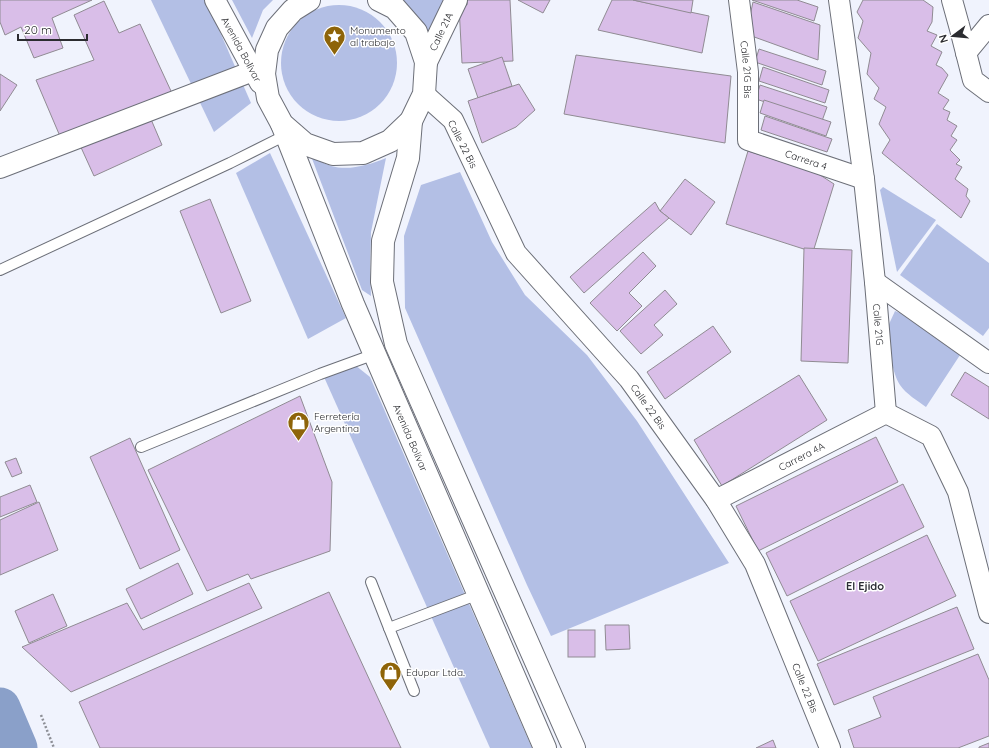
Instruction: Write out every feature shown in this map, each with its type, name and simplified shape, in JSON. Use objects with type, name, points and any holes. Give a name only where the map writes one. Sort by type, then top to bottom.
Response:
[{"type":"main road","points":[[309,0],[293,10],[277,28],[267,50],[264,74],[268,98],[284,130],[305,144],[333,154],[362,153],[390,141],[411,121],[424,94],[426,62],[416,32],[395,8],[379,0]]},
{"type":"main road","name":"Calle 21A","points":[[426,62],[456,0]]},
{"type":"main road","points":[[411,121],[408,158],[383,241],[382,282],[396,344],[574,748]]},
{"type":"main road","name":"Avenida Bolívar","points":[[284,130],[353,304],[545,748]]},
{"type":"street","name":"Avenida Bolívar","points":[[215,0],[268,98]]},
{"type":"street","name":"Calle 21G Bis","points":[[739,0],[748,72],[748,140]]},
{"type":"street","name":"Calle 21G","points":[[839,0],[864,179],[875,282],[886,413]]},
{"type":"street","points":[[952,0],[973,80],[989,92]]},
{"type":"street","points":[[966,53],[989,24]]},
{"type":"street","points":[[0,168],[253,71]]},
{"type":"street","name":"Calle 22 Bis","points":[[424,94],[453,120],[516,253],[629,380],[716,500],[754,564],[830,748]]},
{"type":"street","name":"Carrera 4","points":[[748,140],[864,179]]},
{"type":"street","points":[[875,282],[989,363]]},
{"type":"street","points":[[886,413],[931,436],[958,492],[989,613]]},
{"type":"street","name":"Carrera 4A","points":[[716,500],[886,413]]},
{"type":"lane","points":[[0,270],[230,163],[284,130]]},
{"type":"lane","points":[[141,447],[320,374],[375,354]]},
{"type":"lane","points":[[371,582],[414,691]]},
{"type":"lane","points":[[389,628],[478,594]]},
{"type":"path","points":[[41,715],[54,748]]},
{"type":"shaded area","points":[[151,0],[206,0],[251,103],[214,132]]},
{"type":"shaded area","points":[[232,0],[273,0],[263,10],[252,38]]},
{"type":"shaded area","points":[[400,0],[446,0],[431,41]]},
{"type":"shaded area","points":[[339,5],[361,9],[380,22],[393,41],[397,63],[393,85],[380,104],[361,117],[339,121],[317,117],[298,104],[285,85],[281,63],[285,41],[298,22],[317,9]]},
{"type":"shaded area","points":[[270,153],[346,318],[308,339],[236,173]]},
{"type":"shaded area","points":[[311,156],[328,165],[345,168],[366,165],[386,158],[371,232],[371,296],[362,290]]},
{"type":"shaded area","points":[[460,172],[492,242],[525,295],[587,355],[637,421],[729,563],[551,636],[405,308],[404,236],[421,185]]},
{"type":"shaded area","points":[[883,187],[936,220],[897,272],[880,190]]},
{"type":"shaded area","points":[[937,224],[989,263],[989,328],[983,336],[900,275]]},
{"type":"shaded area","points":[[895,311],[960,355],[926,407],[905,391],[897,380],[895,374],[889,349],[888,334],[889,326]]},
{"type":"shaded area","points":[[355,365],[370,377],[532,748],[490,748],[324,377]]},
{"type":"shaded area","points":[[0,708],[17,748],[0,748]]},
{"type":"building","points":[[0,0],[92,0],[52,18],[63,48],[34,58],[21,27],[5,35],[0,22]]},
{"type":"building","points":[[467,0],[510,0],[513,61],[462,63],[459,6],[467,5]]},
{"type":"building","points":[[518,0],[550,0],[543,13]]},
{"type":"building","points":[[612,0],[633,0],[709,16],[702,53],[598,30]]},
{"type":"building","points":[[633,0],[693,0],[691,13]]},
{"type":"building","points":[[752,0],[797,0],[818,7],[814,21]]},
{"type":"building","points":[[863,0],[923,0],[933,7],[932,22],[927,31],[937,35],[931,46],[942,52],[936,65],[942,68],[948,75],[938,93],[949,100],[943,109],[950,112],[947,120],[957,126],[951,136],[957,140],[950,150],[960,160],[956,164],[962,167],[955,179],[968,189],[966,196],[970,201],[961,218],[882,153],[890,140],[879,124],[886,107],[874,99],[879,88],[867,74],[871,53],[858,38],[863,21],[857,12]]},
{"type":"building","points":[[104,1],[119,33],[140,24],[177,104],[150,117],[162,145],[94,176],[79,143],[65,148],[36,80],[94,60],[74,15]]},
{"type":"building","points":[[753,2],[820,25],[818,60],[746,34]]},
{"type":"building","points":[[759,49],[826,71],[822,85],[755,62]]},
{"type":"building","points":[[576,55],[731,76],[725,143],[564,114]]},
{"type":"building","points":[[502,57],[512,86],[478,98],[468,69]]},
{"type":"building","points":[[763,67],[829,90],[825,103],[759,81]]},
{"type":"building","points":[[0,74],[17,85],[0,111]]},
{"type":"building","points":[[519,84],[535,110],[516,127],[482,143],[468,101]]},
{"type":"building","points":[[760,85],[827,107],[822,121],[756,99]]},
{"type":"building","points":[[764,100],[831,122],[826,136],[760,113]]},
{"type":"building","points":[[765,116],[832,139],[827,152],[761,130]]},
{"type":"building","points":[[748,151],[817,173],[834,184],[813,252],[726,224]]},
{"type":"building","points":[[685,179],[715,202],[691,235],[660,211]]},
{"type":"building","points":[[210,199],[251,301],[221,313],[180,211]]},
{"type":"building","points":[[655,202],[660,211],[669,218],[584,293],[570,277]]},
{"type":"building","points":[[804,248],[852,250],[848,363],[801,361]]},
{"type":"building","points":[[643,252],[656,266],[629,293],[642,306],[617,331],[590,303]]},
{"type":"building","points":[[665,290],[677,304],[654,325],[663,335],[641,354],[620,331]]},
{"type":"building","points":[[713,326],[731,352],[665,399],[647,372]]},
{"type":"building","points":[[965,372],[989,387],[989,419],[951,395]]},
{"type":"building","points":[[799,375],[827,420],[722,486],[694,440]]},
{"type":"building","points":[[300,396],[332,482],[330,551],[251,579],[248,574],[207,591],[148,470]]},
{"type":"building","points":[[876,437],[898,482],[758,551],[736,506]]},
{"type":"building","points":[[130,438],[180,550],[140,569],[90,457]]},
{"type":"building","points":[[16,458],[22,473],[12,477],[5,462]]},
{"type":"building","points":[[903,484],[924,527],[787,596],[766,553]]},
{"type":"building","points":[[30,485],[37,502],[0,517],[0,497]]},
{"type":"building","points":[[39,502],[58,550],[0,575],[0,520]]},
{"type":"building","points":[[927,535],[956,596],[818,661],[790,601]]},
{"type":"building","points":[[178,563],[193,594],[141,619],[126,589]]},
{"type":"building","points":[[249,583],[262,608],[71,692],[22,647],[127,603],[143,630]]},
{"type":"building","points":[[329,592],[401,748],[100,748],[79,702]]},
{"type":"building","points":[[53,594],[67,626],[29,643],[15,611]]},
{"type":"building","points":[[957,607],[974,649],[834,705],[817,664]]},
{"type":"building","points":[[605,625],[629,625],[630,649],[606,650]]},
{"type":"building","points":[[568,630],[595,630],[595,657],[568,657]]},
{"type":"building","points":[[978,654],[989,680],[989,736],[958,748],[854,748],[848,730],[881,717],[873,697]]},
{"type":"building","points":[[773,740],[776,748],[756,748]]},
{"type":"building","points":[[989,743],[989,748],[979,748],[979,747]]},
{"type":"waterway","points":[[0,708],[17,748]]},
{"type":"place","name":"Monumento al trabajo","points":[[335,56]]},
{"type":"place","name":"Ferretería Argentina","points":[[299,442]]},
{"type":"place","name":"Edupar Ltda.","points":[[390,692]]},
{"type":"district","name":"El Ejido","points":[[865,586]]}]
